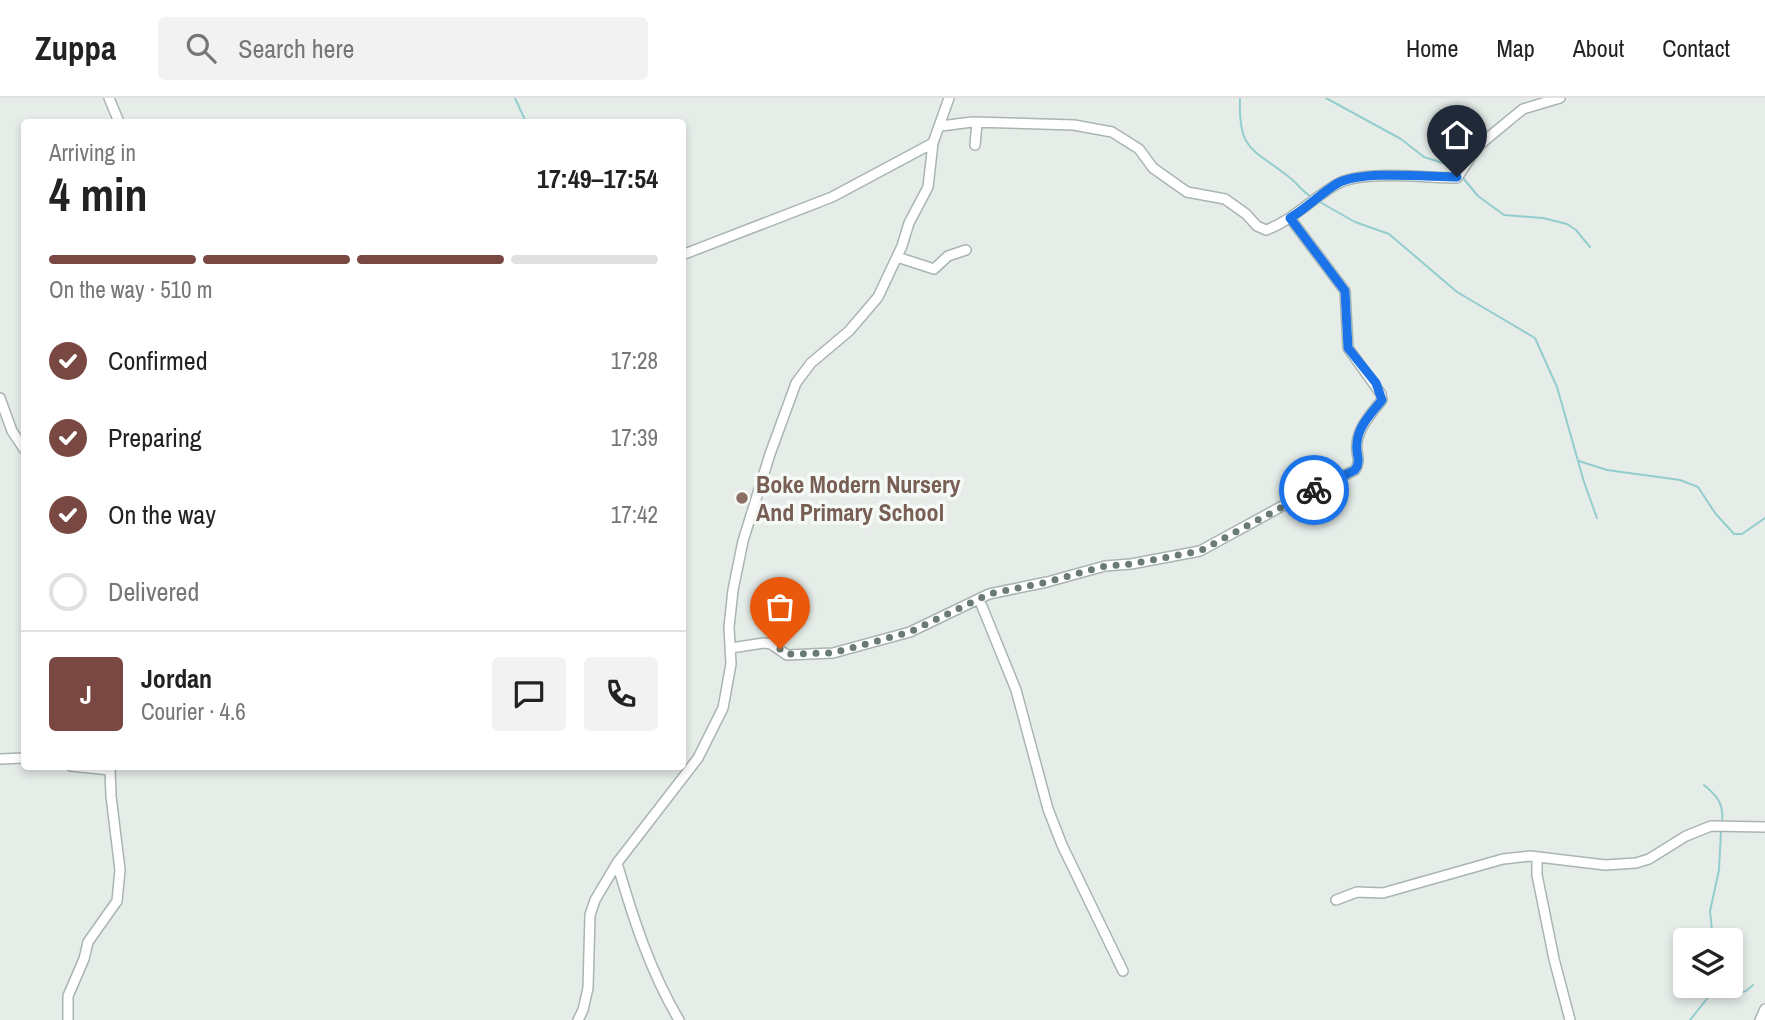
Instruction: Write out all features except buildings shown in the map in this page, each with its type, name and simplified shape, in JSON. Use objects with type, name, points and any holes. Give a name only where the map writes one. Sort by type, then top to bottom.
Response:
[{"type":"street","points":[[109,98],[118,119]]},
{"type":"street","points":[[578,1020],[588,988],[590,915],[595,900],[617,863],[692,767],[710,736],[727,694],[731,649],[729,627],[743,541],[796,383],[811,363],[834,345],[878,297],[898,257],[909,223],[928,187],[933,143],[949,98]]},
{"type":"street","points":[[941,125],[1074,125],[1112,132],[1139,149],[1153,167],[1175,185],[1186,192],[1225,199],[1247,214],[1261,229],[1266,230],[1276,227],[1349,179],[1376,176],[1457,177],[1478,146],[1523,109],[1560,98]]},
{"type":"street","points":[[975,145],[977,123]]},
{"type":"street","points":[[686,253],[832,197],[933,143]]},
{"type":"street","points":[[731,649],[764,643],[771,644],[786,654],[833,653],[910,632],[989,594],[1105,566],[1200,551],[1355,470],[1360,458],[1357,441],[1362,425],[1382,400],[1381,394],[1348,348],[1345,291],[1290,218]]},
{"type":"street","points":[[898,257],[934,269],[948,256],[966,250]]},
{"type":"street","points":[[0,398],[12,431],[21,444]]},
{"type":"street","points":[[979,599],[1016,690],[1048,809],[1062,845],[1123,971]]},
{"type":"street","points":[[0,759],[21,758]]},
{"type":"street","points":[[68,1020],[68,996],[88,943],[117,901],[120,870],[111,796],[111,770]]},
{"type":"street","points":[[1336,900],[1357,892],[1383,894],[1503,859],[1537,857],[1605,865],[1636,863],[1649,859],[1686,836],[1711,826],[1765,827]]},
{"type":"street","points":[[1537,857],[1539,887],[1553,959],[1570,1020]]},
{"type":"street","points":[[617,863],[644,949],[662,991],[680,1020]]},
{"type":"street","points":[[1760,1020],[1765,1009]]},
{"type":"waterway","points":[[515,98],[525,119]]},
{"type":"waterway","points":[[1240,98],[1242,129],[1250,147],[1310,196]]},
{"type":"waterway","points":[[1326,98],[1401,139],[1424,157],[1449,165],[1456,172]]},
{"type":"waterway","points":[[1463,178],[1478,196],[1504,215],[1543,218],[1567,224],[1576,230],[1590,247]]},
{"type":"waterway","points":[[1318,201],[1355,222],[1389,234],[1457,292],[1535,338],[1557,387],[1597,518]]},
{"type":"waterway","points":[[1579,461],[1607,470],[1680,480],[1698,487],[1715,513],[1734,534],[1742,534],[1765,518]]},
{"type":"waterway","points":[[1704,785],[1719,800],[1722,822]]},
{"type":"waterway","points":[[1712,928],[1710,911],[1719,870],[1721,831]]},
{"type":"waterway","points":[[1743,992],[1753,985]]},
{"type":"waterway","points":[[1690,1020],[1708,998]]},
{"type":"way so far","points":[[780,649],[786,654],[833,653],[910,632],[989,594],[1105,566],[1182,556],[1200,551],[1314,490]]},
{"type":"place","name":"Boke Modern Nursery And Primary School","points":[[742,498]]},
{"type":"route","points":[[1314,490],[1355,470],[1359,465],[1360,458],[1356,448],[1362,425],[1382,400],[1380,389],[1348,348],[1348,304],[1345,291],[1324,266],[1304,233],[1290,218],[1349,179],[1376,176],[1457,177]]}]
